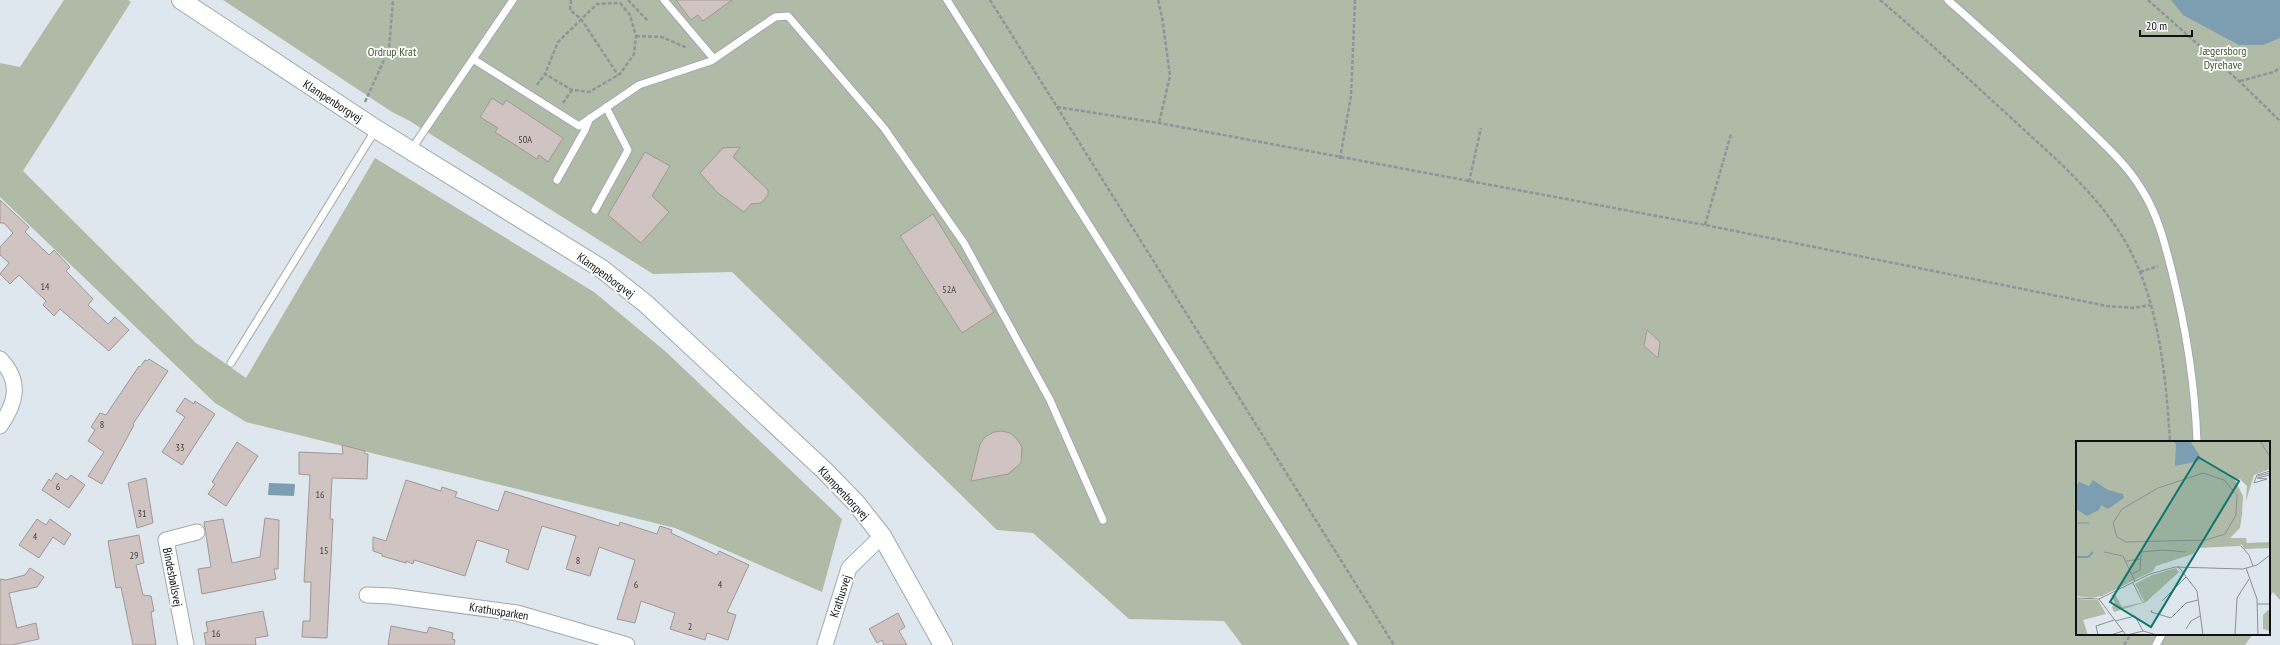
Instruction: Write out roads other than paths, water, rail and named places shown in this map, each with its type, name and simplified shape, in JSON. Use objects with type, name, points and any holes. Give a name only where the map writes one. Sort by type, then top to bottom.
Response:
[{"type":"street","name":"Klampenborgvej","points":[[181,0],[358,118],[602,269],[646,304],[825,471],[856,503],[882,536],[943,645]]},
{"type":"street","points":[[0,360],[13,378],[15,393],[11,410],[0,426]]},
{"type":"street","name":"Bindesbøllsvej","points":[[186,645],[166,540],[197,532]]},
{"type":"street","name":"Krathusvej","points":[[825,645],[850,568],[882,536]]},
{"type":"street","name":"Krathusparken","points":[[368,595],[391,596],[517,613],[627,645]]},
{"type":"lane","points":[[410,150],[513,0]]},
{"type":"lane","points":[[664,0],[712,60]]},
{"type":"lane","points":[[946,0],[1354,645]]},
{"type":"lane","points":[[1948,0],[2016,60],[2118,159],[2142,189],[2159,223],[2170,262],[2189,350],[2196,402],[2197,441]]},
{"type":"lane","points":[[473,59],[579,126],[639,85],[712,60],[776,17],[788,16],[884,128],[964,243],[1050,400],[1103,520]]},
{"type":"lane","points":[[595,210],[628,150],[606,108]]},
{"type":"lane","points":[[556,180],[585,130],[590,118]]},
{"type":"lane","points":[[231,363],[376,129]]},
{"type":"lane","points":[[2156,645],[2161,635]]},
{"type":"water","points":[[2171,0],[2280,0],[2280,38],[2263,45],[2239,45],[2183,15]]},
{"type":"water","points":[[269,483],[295,484],[294,496],[268,495]]},
{"type":"park label","name":"Ordrup Krat","points":[[392,51]]},
{"type":"park label","name":"Jægersborg Dyrehave","points":[[2223,57]]}]
